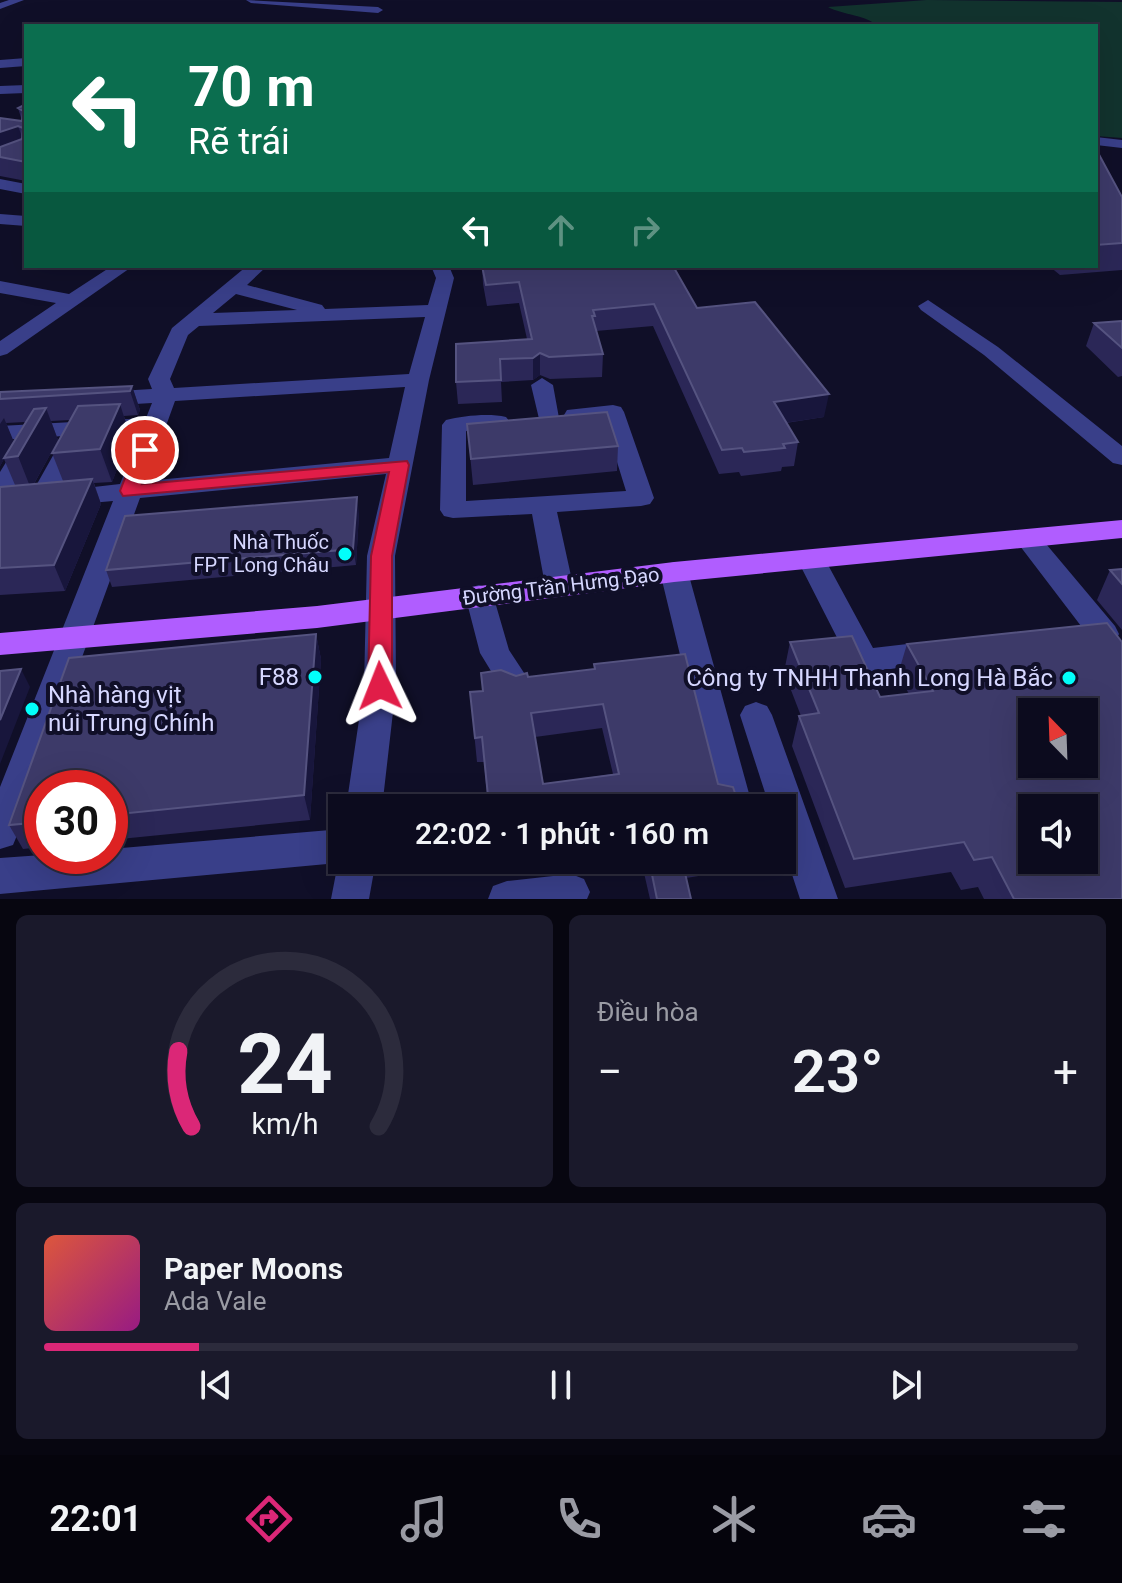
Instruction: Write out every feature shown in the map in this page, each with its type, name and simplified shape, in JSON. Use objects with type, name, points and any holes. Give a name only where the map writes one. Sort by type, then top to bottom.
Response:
[{"type":"main road","name":"Đường Trần Hưng Đạo","points":[[0,644],[379,609],[674,572],[1122,529]]},
{"type":"street","points":[[0,6],[19,0]]},
{"type":"street","points":[[251,0],[380,5],[371,24]]},
{"type":"street","points":[[0,64],[24,62]]},
{"type":"street","points":[[0,90],[24,89]]},
{"type":"street","points":[[1098,141],[1122,144]]},
{"type":"street","points":[[0,184],[24,189]]},
{"type":"street","points":[[0,219],[24,221]]},
{"type":"street","points":[[0,350],[121,268]]},
{"type":"street","points":[[0,833],[166,396],[159,379],[170,348],[191,320],[256,268]]},
{"type":"street","points":[[366,794],[380,686],[381,556],[418,380],[445,278],[441,268]]},
{"type":"street","points":[[0,287],[73,301]]},
{"type":"street","points":[[232,287],[309,306],[327,315]]},
{"type":"street","points":[[928,306],[991,351],[1122,458]]},
{"type":"street","points":[[191,320],[437,311]]},
{"type":"street","points":[[76,401],[418,380]]},
{"type":"street","points":[[542,385],[548,418]]},
{"type":"street","points":[[613,412],[641,498],[543,505],[453,510],[454,425],[613,412]]},
{"type":"street","points":[[0,433],[156,424]]},
{"type":"street","points":[[41,500],[79,428]]},
{"type":"street","points":[[0,493],[36,430]]},
{"type":"street","points":[[0,503],[400,465]]},
{"type":"street","points":[[543,505],[559,585]]},
{"type":"street","points":[[1027,538],[1104,634],[1059,639]]},
{"type":"street","points":[[811,559],[864,661],[954,651]]},
{"type":"street","points":[[674,572],[731,794]]},
{"type":"street","points":[[479,595],[495,653],[516,685]]},
{"type":"street","points":[[756,715],[778,794]]},
{"type":"street","points":[[0,876],[328,847]]},
{"type":"street","points":[[796,851],[819,899]]},
{"type":"street","points":[[350,899],[354,874]]},
{"type":"street","points":[[507,899],[571,892]]},
{"type":"green space","points":[[927,0],[1122,2],[1122,138],[1098,136],[1098,24],[875,24],[828,7]]},
{"type":"building","points":[[24,105],[24,162],[0,157],[0,147],[22,139],[23,128],[18,126],[0,132],[0,118],[22,121],[23,111],[18,108]]},
{"type":"building","points":[[1098,153],[1122,197],[1122,243],[1098,245]]},
{"type":"building","points":[[482,268],[674,268],[697,308],[755,302],[829,394],[774,402],[798,442],[783,444],[785,448],[744,452],[742,448],[722,450],[654,304],[593,310],[603,354],[549,357],[540,353],[533,358],[500,359],[501,380],[456,382],[456,344],[532,339],[519,282],[486,285]]},
{"type":"building","points":[[1122,321],[1122,348],[1094,323]]},
{"type":"building","points":[[132,386],[130,391],[0,399],[0,392]]},
{"type":"building","points":[[120,404],[100,449],[52,453],[78,406]]},
{"type":"building","points":[[46,408],[18,456],[4,458],[34,409]]},
{"type":"building","points":[[607,412],[618,446],[471,459],[467,424]]},
{"type":"building","points":[[92,479],[54,565],[0,568],[0,487]]},
{"type":"building","points":[[357,497],[353,549],[106,570],[125,516]]},
{"type":"building","points":[[1122,569],[1122,584],[1110,570]]},
{"type":"building","points":[[1107,623],[1122,642],[1122,899],[1014,899],[992,857],[974,860],[964,842],[854,859],[799,716],[819,713],[790,642],[852,636],[880,697],[933,691],[907,644]]},
{"type":"building","points":[[316,634],[304,795],[128,813],[128,770],[29,770],[69,658]]},
{"type":"building","points":[[685,654],[718,784],[733,787],[735,794],[488,794],[482,737],[475,738],[470,692],[483,691],[481,673],[501,670],[516,676],[527,673],[528,677],[595,669],[594,664]],"holes":[[[603,704],[619,774],[543,784],[531,713]]]},
{"type":"building","points":[[21,669],[0,720],[0,671]]},
{"type":"building","points":[[24,783],[24,824],[9,825]]},
{"type":"building","points":[[652,874],[685,874],[691,899],[657,899]]},
{"type":"place","name":"Nhà Thuốc FPT Long Châu","points":[[345,554]]},
{"type":"place","name":"F88","points":[[315,677]]},
{"type":"place","name":"Công ty TNHH Thanh Long Hà Bắc","points":[[1069,678]]},
{"type":"place","name":"Nhà hàng vịt núi Trung Chính","points":[[32,709]]},
{"type":"route","points":[[145,450],[129,491],[400,465],[381,556],[380,686]]}]
